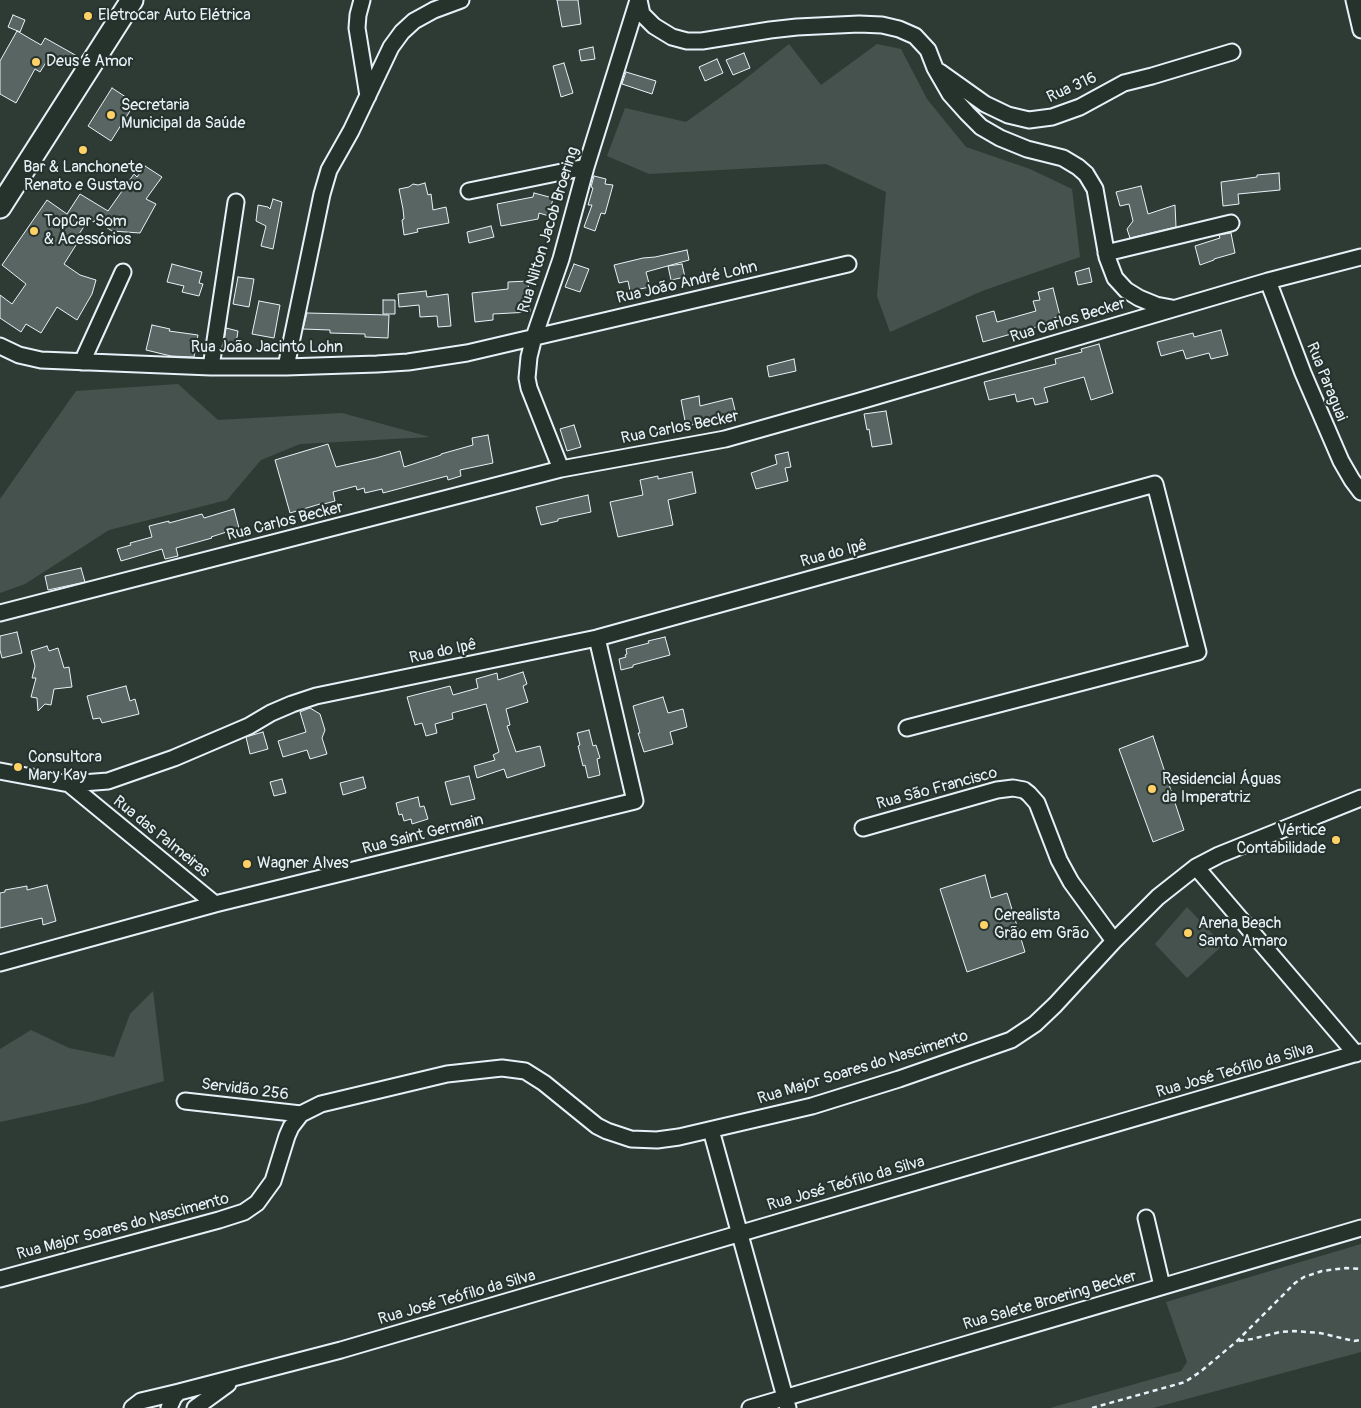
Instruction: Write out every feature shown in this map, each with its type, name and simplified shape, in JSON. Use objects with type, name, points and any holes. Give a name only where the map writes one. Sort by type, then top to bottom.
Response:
[{"type":"main road","points":[[0,207],[132,0]]},
{"type":"street","points":[[362,0],[357,28],[368,96]]},
{"type":"street","points":[[286,367],[325,181],[329,170],[351,131],[391,47],[402,32],[414,21],[434,10],[461,0]]},
{"type":"street","points":[[638,0],[642,14],[654,26],[672,37],[687,41],[702,41],[797,27],[859,24],[882,25],[916,36],[928,50],[935,68],[950,94],[981,127],[1000,138],[1027,149],[1063,158],[1086,174],[1095,189],[1106,253],[1111,270],[1120,284],[1126,290],[1148,302],[1173,308]]},
{"type":"street","name":"Rua Nilton Jacob Broering","points":[[561,469],[529,388],[527,368],[534,337],[561,259],[586,167],[638,0]]},
{"type":"street","points":[[1354,0],[1361,30]]},
{"type":"street","name":"Rua 316","points":[[935,68],[985,104],[1008,115],[1029,120],[1052,117],[1080,107],[1124,83],[1232,52]]},
{"type":"street","points":[[469,191],[586,167]]},
{"type":"street","points":[[211,367],[236,202]]},
{"type":"street","points":[[1106,253],[1231,223]]},
{"type":"street","name":"Rua Carlos Becker","points":[[0,614],[561,469],[725,439],[1173,308],[1361,256]]},
{"type":"street","name":"Rua João André Lohn","points":[[534,337],[848,264]]},
{"type":"street","points":[[82,362],[123,272]]},
{"type":"street","name":"Rua Paraguai","points":[[1268,281],[1303,373],[1340,461],[1361,492]]},
{"type":"street","name":"Rua João Jacinto Lohn","points":[[0,346],[19,355],[41,360],[211,367],[286,367],[408,362],[467,353],[534,337]]},
{"type":"street","name":"Rua do Ipê","points":[[69,784],[108,781],[174,758],[249,726],[271,713],[316,696],[597,638],[1156,484],[1198,652],[907,728]]},
{"type":"street","name":"Rua Saint Germain","points":[[0,964],[215,904],[635,801],[597,638]]},
{"type":"street","name":"Rua das Palmeiras","points":[[0,771],[69,784],[215,904]]},
{"type":"street","name":"Rua São Francisco","points":[[863,828],[998,790],[1013,788],[1024,790],[1037,803],[1059,860],[1072,882],[1114,940]]},
{"type":"street","points":[[1355,800],[1361,814]]},
{"type":"street","name":"Rua Major Soares do Nascimento","points":[[0,1279],[244,1212],[257,1203],[273,1182],[287,1136],[296,1119],[301,1114],[321,1104],[447,1074],[502,1068],[525,1071],[544,1083],[597,1126],[619,1136],[632,1139],[657,1140],[680,1137],[812,1106],[899,1079],[1011,1040],[1027,1030],[1048,1011],[1114,940],[1158,897],[1196,867],[1219,855],[1355,800]]},
{"type":"street","points":[[1196,867],[1358,1053]]},
{"type":"street","name":"Rua José Teófilo da Silva","points":[[132,1408],[141,1401],[340,1350],[1358,1053]]},
{"type":"street","name":"Servidão 256","points":[[185,1101],[301,1114]]},
{"type":"street","points":[[711,1130],[786,1403]]},
{"type":"street","points":[[1146,1218],[1162,1286]]},
{"type":"street","name":"Rua Salete Broering Becker","points":[[750,1408],[786,1403],[1162,1286],[1361,1228]]},
{"type":"street","points":[[195,1408],[209,1401],[235,1378]]},
{"type":"street","points":[[169,1408],[174,1397],[179,1392]]},
{"type":"path","points":[[1092,1408],[1185,1382],[1237,1341],[1295,1283],[1304,1277],[1334,1269],[1361,1269]]},
{"type":"path","points":[[1237,1341],[1294,1331],[1320,1333],[1354,1341],[1361,1340]]},
{"type":"shaded area","points":[[789,44],[821,85],[877,44],[901,49],[927,99],[966,147],[1030,169],[1072,189],[1080,257],[982,291],[890,332],[877,296],[886,192],[826,164],[649,174],[607,156],[625,108],[686,122],[739,84]]},
{"type":"shaded area","points":[[178,384],[218,420],[342,413],[430,437],[300,444],[261,460],[227,500],[109,530],[25,584],[0,593],[0,499],[76,391]]},
{"type":"shaded area","name":"Arena Beach Santo Amaro","points":[[1187,907],[1223,945],[1187,978],[1155,944]]},
{"type":"shaded area","points":[[153,991],[164,1081],[87,1103],[0,1122],[0,1049],[31,1030],[69,1048],[114,1057],[130,1014]]},
{"type":"shaded area","points":[[1361,1244],[1361,1352],[1153,1408],[1050,1408],[1181,1371],[1187,1362],[1166,1302]]},
{"type":"building","points":[[557,0],[578,0],[581,24],[562,27]]},
{"type":"building","points":[[13,15],[25,20],[20,32],[8,27]]},
{"type":"building","points":[[17,31],[41,45],[45,38],[77,56],[70,68],[50,56],[40,72],[35,69],[16,103],[0,94],[0,61]]},
{"type":"building","points":[[593,47],[595,59],[581,61],[579,50]]},
{"type":"building","points":[[744,53],[750,68],[733,75],[726,60]]},
{"type":"building","points":[[717,59],[723,73],[705,81],[699,67]]},
{"type":"building","points":[[564,63],[573,93],[561,97],[553,66]]},
{"type":"building","points":[[626,72],[656,81],[652,94],[622,84]]},
{"type":"building","name":"Secretaria Municipal da Saúde","points":[[112,88],[135,103],[111,141],[88,126]]},
{"type":"building","points":[[145,166],[162,177],[146,199],[156,204],[140,233],[112,231],[95,220],[94,222],[89,219],[73,243],[76,245],[64,264],[80,275],[96,280],[92,294],[77,320],[57,307],[41,333],[26,324],[21,332],[0,318],[0,295],[12,304],[26,284],[2,265],[47,200],[67,214],[80,194],[108,211],[134,174],[137,177]]},
{"type":"building","points":[[1279,173],[1280,190],[1238,194],[1239,204],[1223,206],[1221,182]]},
{"type":"building","points":[[594,176],[606,179],[605,184],[613,185],[605,214],[601,213],[595,231],[584,227],[592,205],[588,205]]},
{"type":"building","points":[[425,183],[428,195],[431,194],[433,210],[446,207],[449,223],[417,229],[418,232],[404,235],[403,209],[399,189],[413,184]]},
{"type":"building","points":[[1141,186],[1148,214],[1175,205],[1176,227],[1130,238],[1127,229],[1133,221],[1129,204],[1120,206],[1116,192]]},
{"type":"building","points":[[534,193],[553,198],[549,216],[539,213],[538,219],[501,226],[497,204],[533,197]]},
{"type":"building","points":[[273,199],[282,202],[273,249],[261,246],[266,226],[256,221],[258,205],[270,209]]},
{"type":"building","points":[[491,226],[494,237],[469,243],[467,232]]},
{"type":"building","points":[[1231,233],[1235,253],[1200,265],[1195,246],[1220,238],[1219,235]]},
{"type":"building","points":[[687,250],[689,260],[646,272],[650,287],[630,291],[628,281],[619,283],[614,265]]},
{"type":"building","points":[[172,264],[202,272],[199,283],[203,284],[199,296],[182,292],[184,286],[167,282]]},
{"type":"building","points":[[574,264],[589,269],[580,292],[565,287]]},
{"type":"building","points":[[682,264],[685,277],[671,280],[668,266]]},
{"type":"building","points":[[1089,268],[1092,282],[1078,285],[1075,272]]},
{"type":"building","points":[[238,277],[254,279],[249,307],[233,304]]},
{"type":"building","points":[[528,281],[530,312],[493,314],[493,320],[475,322],[472,293],[508,289],[508,282]]},
{"type":"building","points":[[1053,288],[1060,316],[1054,318],[1056,323],[983,342],[976,316],[994,311],[997,322],[1036,311],[1033,301],[1040,300],[1038,292]]},
{"type":"building","points":[[426,291],[427,297],[448,294],[451,326],[438,327],[437,316],[420,317],[419,305],[399,307],[398,294]]},
{"type":"building","points":[[383,300],[395,300],[395,314],[383,314]]},
{"type":"building","points":[[259,301],[280,305],[274,338],[252,334]]},
{"type":"building","points":[[307,313],[389,315],[388,338],[365,337],[365,334],[330,333],[330,330],[303,329]]},
{"type":"building","points":[[152,325],[170,329],[169,331],[198,335],[194,357],[171,356],[146,350]]},
{"type":"building","points":[[226,328],[238,331],[235,350],[223,348]]},
{"type":"building","points":[[1221,330],[1228,355],[1211,359],[1209,353],[1186,359],[1183,350],[1161,356],[1157,342],[1193,333],[1194,337]]},
{"type":"building","points":[[1099,344],[1113,393],[1091,400],[1084,377],[1044,388],[1048,402],[1035,405],[1033,398],[1017,402],[1015,394],[989,400],[984,382],[1056,364],[1055,359],[1082,352],[1081,349]]},
{"type":"building","points":[[794,359],[796,371],[769,377],[767,366]]},
{"type":"building","points":[[699,396],[700,406],[732,398],[737,418],[718,423],[717,420],[686,426],[681,400]]},
{"type":"building","points":[[886,411],[892,444],[872,447],[864,414]]},
{"type":"building","points":[[574,425],[581,447],[567,451],[560,429]]},
{"type":"building","points":[[488,435],[493,463],[460,470],[461,476],[448,480],[447,476],[383,493],[382,489],[365,493],[364,488],[357,490],[356,486],[333,492],[335,501],[290,513],[275,460],[328,444],[336,467],[400,451],[404,467],[473,445],[472,438]]},
{"type":"building","points":[[788,452],[791,467],[785,468],[788,481],[756,489],[751,473],[777,464],[775,455]]},
{"type":"building","points":[[692,472],[696,493],[668,500],[673,525],[618,537],[610,502],[643,495],[640,480],[658,476],[658,479]]},
{"type":"building","points":[[588,495],[591,512],[558,519],[558,521],[541,525],[536,507]]},
{"type":"building","points":[[234,509],[239,528],[176,548],[178,556],[165,559],[162,549],[121,561],[117,549],[152,537],[149,526],[202,514],[204,518]]},
{"type":"building","points":[[81,568],[85,582],[48,590],[45,576]]},
{"type":"building","points":[[17,632],[22,653],[2,658],[0,636]]},
{"type":"building","points":[[665,637],[670,655],[621,670],[619,659],[626,657],[626,649]]},
{"type":"building","points":[[47,646],[49,651],[58,648],[64,668],[69,667],[72,687],[54,689],[51,705],[45,704],[38,711],[37,698],[31,697],[36,678],[32,678],[35,666],[31,651]]},
{"type":"building","points":[[523,672],[527,684],[523,686],[528,702],[506,709],[510,725],[507,726],[516,752],[540,746],[545,766],[507,778],[504,769],[477,778],[474,766],[495,760],[493,755],[499,752],[486,704],[452,713],[453,719],[435,724],[437,733],[426,736],[422,723],[415,725],[407,697],[450,686],[453,695],[478,688],[476,679],[497,673],[498,680]]},
{"type":"building","points":[[126,686],[130,701],[135,699],[139,714],[102,723],[100,718],[93,719],[87,696]]},
{"type":"building","points":[[663,697],[668,713],[683,709],[687,727],[670,732],[673,744],[644,752],[633,706]]},
{"type":"building","points":[[310,708],[320,714],[325,730],[322,738],[327,754],[310,759],[307,750],[283,757],[278,741],[306,732],[300,712]]},
{"type":"building","points":[[589,730],[593,746],[596,745],[600,758],[597,759],[600,775],[588,778],[578,746],[580,745],[577,733]]},
{"type":"building","points":[[263,732],[268,749],[250,754],[246,737]]},
{"type":"building","name":"Residencial Águas da Imperatriz","points":[[1153,736],[1184,830],[1153,842],[1119,749]]},
{"type":"building","points":[[469,776],[475,799],[451,805],[445,782]]},
{"type":"building","points":[[363,777],[366,788],[343,795],[340,783]]},
{"type":"building","points":[[282,779],[286,793],[274,796],[270,782]]},
{"type":"building","points":[[418,797],[420,807],[424,806],[428,819],[412,824],[411,819],[404,821],[402,814],[399,815],[396,803]]},
{"type":"building","name":"Cerealista Grão em Grão","points":[[985,875],[991,898],[1007,893],[1025,952],[967,972],[940,889]]},
{"type":"building","points":[[47,885],[56,921],[43,925],[42,918],[0,928],[0,893],[5,892],[5,890],[27,886],[27,890]]},
{"type":"place","name":"Eletrocar Auto Elétrica","points":[[88,16]]},
{"type":"place","name":"Deus é Amor","points":[[36,62]]},
{"type":"place","name":"Secretaria Municipal da Saúde","points":[[111,115]]},
{"type":"place","name":"Bar & Lanchonete Renato e Gustavo","points":[[83,150]]},
{"type":"place","name":"TopCar Som & Acessórios","points":[[34,231]]},
{"type":"place","name":"Consultora Mary Kay","points":[[18,767]]},
{"type":"place","name":"Residencial Águas da Imperatriz","points":[[1152,789]]},
{"type":"place","name":"Vértice Contabilidade","points":[[1336,840]]},
{"type":"place","name":"Wagner Alves","points":[[247,864]]},
{"type":"place","name":"Cerealista Grão em Grão","points":[[984,925]]},
{"type":"place","name":"Arena Beach Santo Amaro","points":[[1188,933]]}]
